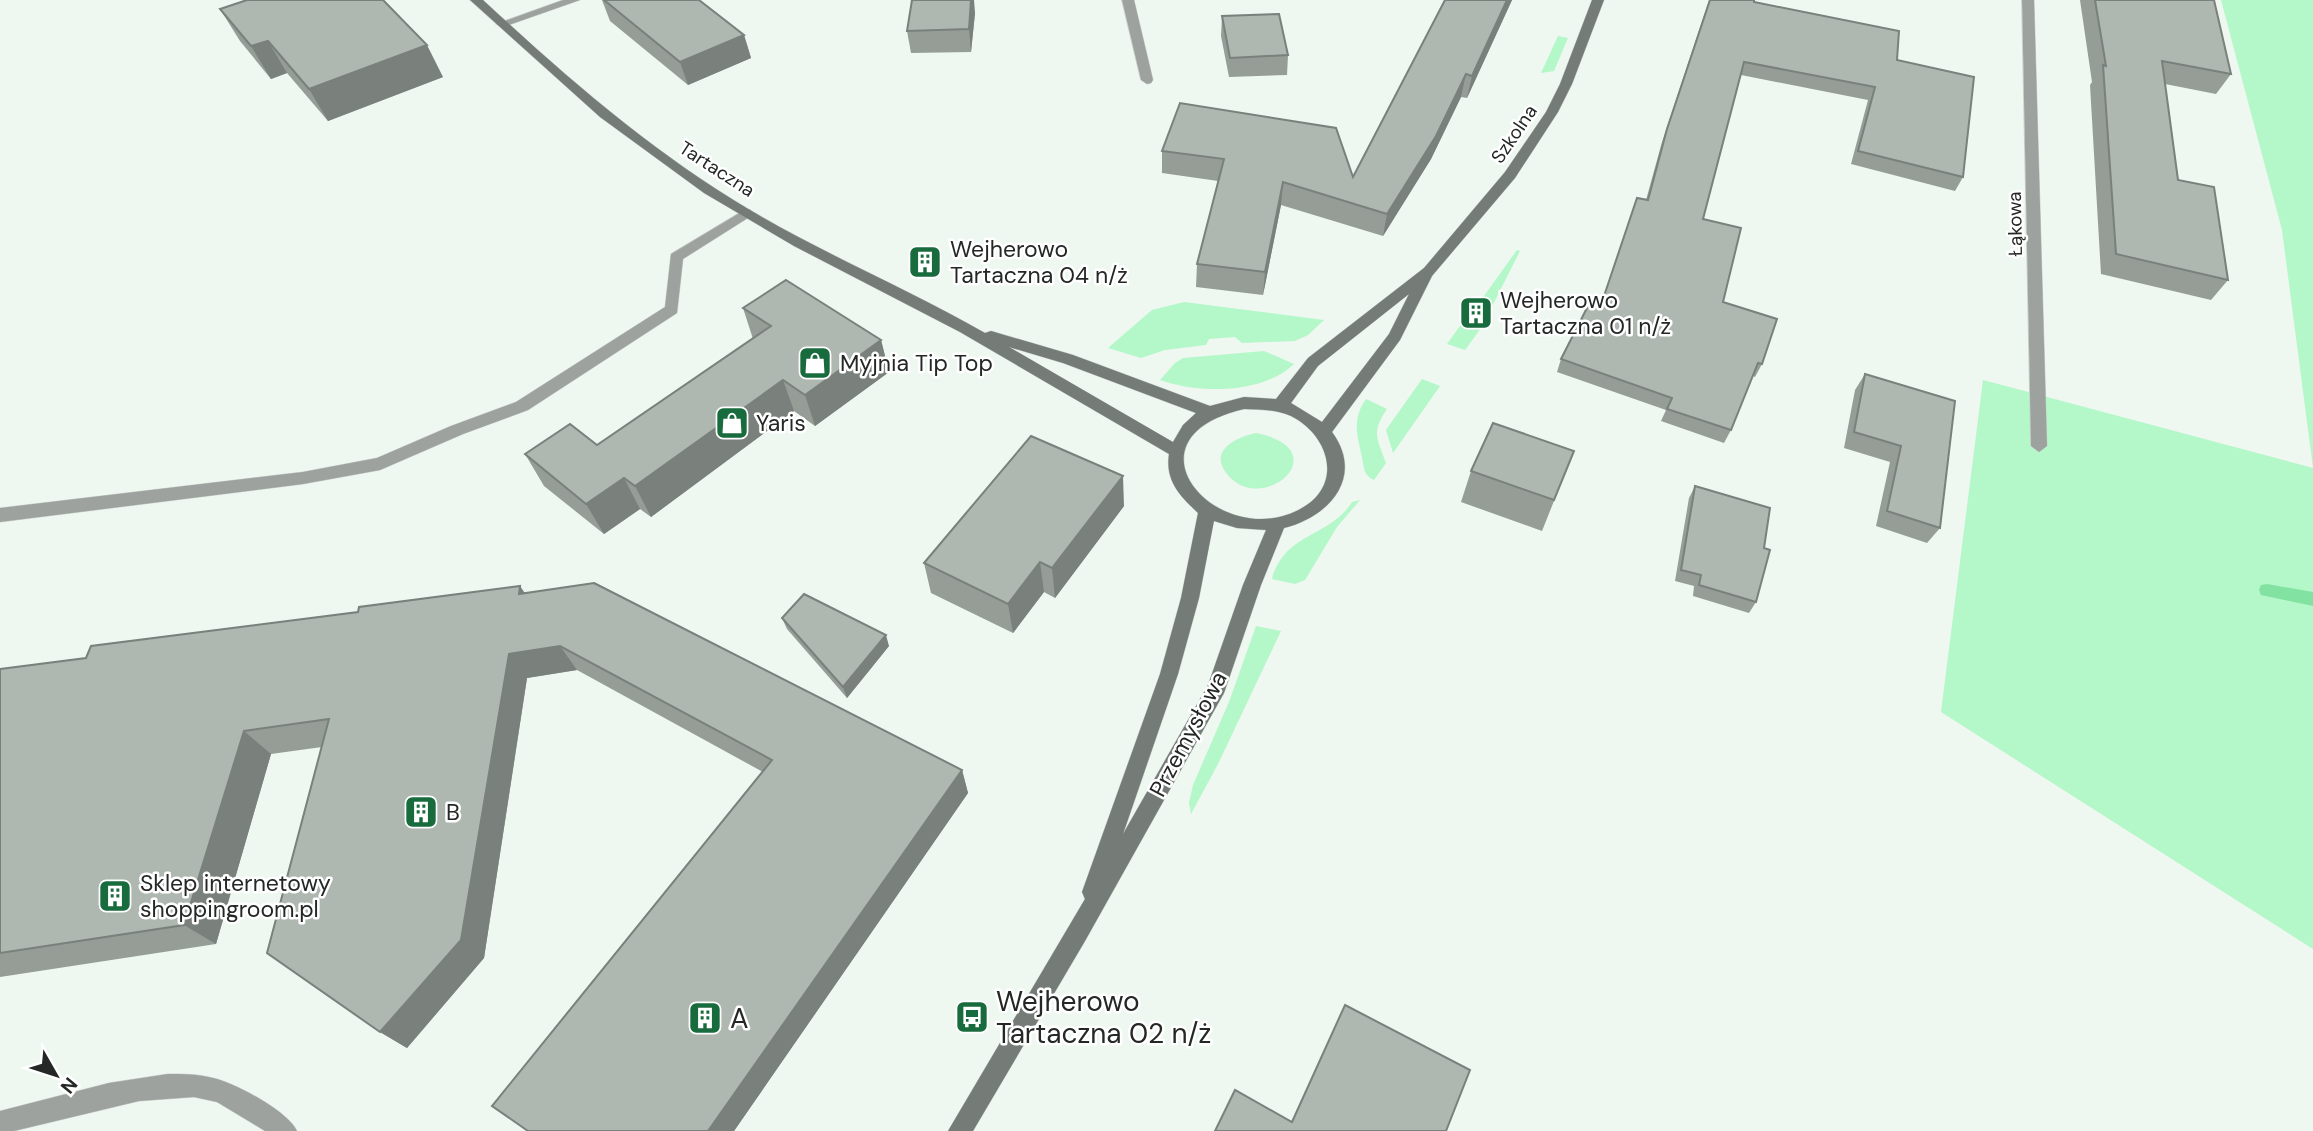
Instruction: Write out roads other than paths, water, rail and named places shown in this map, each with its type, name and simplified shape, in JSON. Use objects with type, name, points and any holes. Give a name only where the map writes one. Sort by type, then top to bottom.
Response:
[{"type":"street","name":"Tartaczna","points":[[476,0],[561,78],[631,136],[746,213],[965,328],[1176,451]]},
{"type":"street","points":[[502,24],[574,0]]},
{"type":"street","points":[[1128,0],[1147,80]]},
{"type":"street","name":"Szkolna","points":[[1324,431],[1395,335],[1429,271],[1534,143],[1566,85],[1598,0]]},
{"type":"street","name":"Łąkowa","points":[[2028,0],[2039,446]]},
{"type":"street","points":[[0,515],[303,478],[380,464],[457,430],[522,406],[672,309],[676,257],[746,213]]},
{"type":"street","name":"Szkolna","points":[[1280,406],[1313,362],[1429,271]]},
{"type":"street","name":"Tartaczna","points":[[965,328],[1068,359],[1209,412]]},
{"type":"street","points":[[1244,403],[1280,406],[1305,416],[1324,431],[1337,454],[1336,479],[1325,499],[1304,515],[1278,523],[1240,523],[1207,510],[1187,493],[1176,473],[1176,451],[1187,429],[1209,412],[1244,403]]},
{"type":"street","name":"Przemysłowa","points":[[1077,934],[1169,674],[1192,586],[1207,510]]},
{"type":"street","name":"Przemysłowa","points":[[960,1131],[1077,934],[1217,687],[1252,585],[1278,523]]},
{"type":"street","points":[[0,1123],[103,1096],[164,1086],[213,1089],[254,1108],[285,1131]]},
{"type":"waterway","points":[[2267,590],[2313,599]]},
{"type":"place","name":"Wejherowo Tartaczna 04 n/ż","points":[[925,262]]},
{"type":"place","name":"Wejherowo Tartaczna 01 n/ż","points":[[1476,313]]},
{"type":"place","name":"Myjnia Tip Top","points":[[815,363]]},
{"type":"place","name":"Yaris","points":[[732,423]]},
{"type":"place","name":"B","points":[[421,812]]},
{"type":"place","name":"Sklep internetowy shoppingroom.pl","points":[[115,896]]},
{"type":"place","name":"Wejherowo Tartaczna 02 n/ż","points":[[972,1017]]},
{"type":"place","name":"A","points":[[705,1018]]}]
